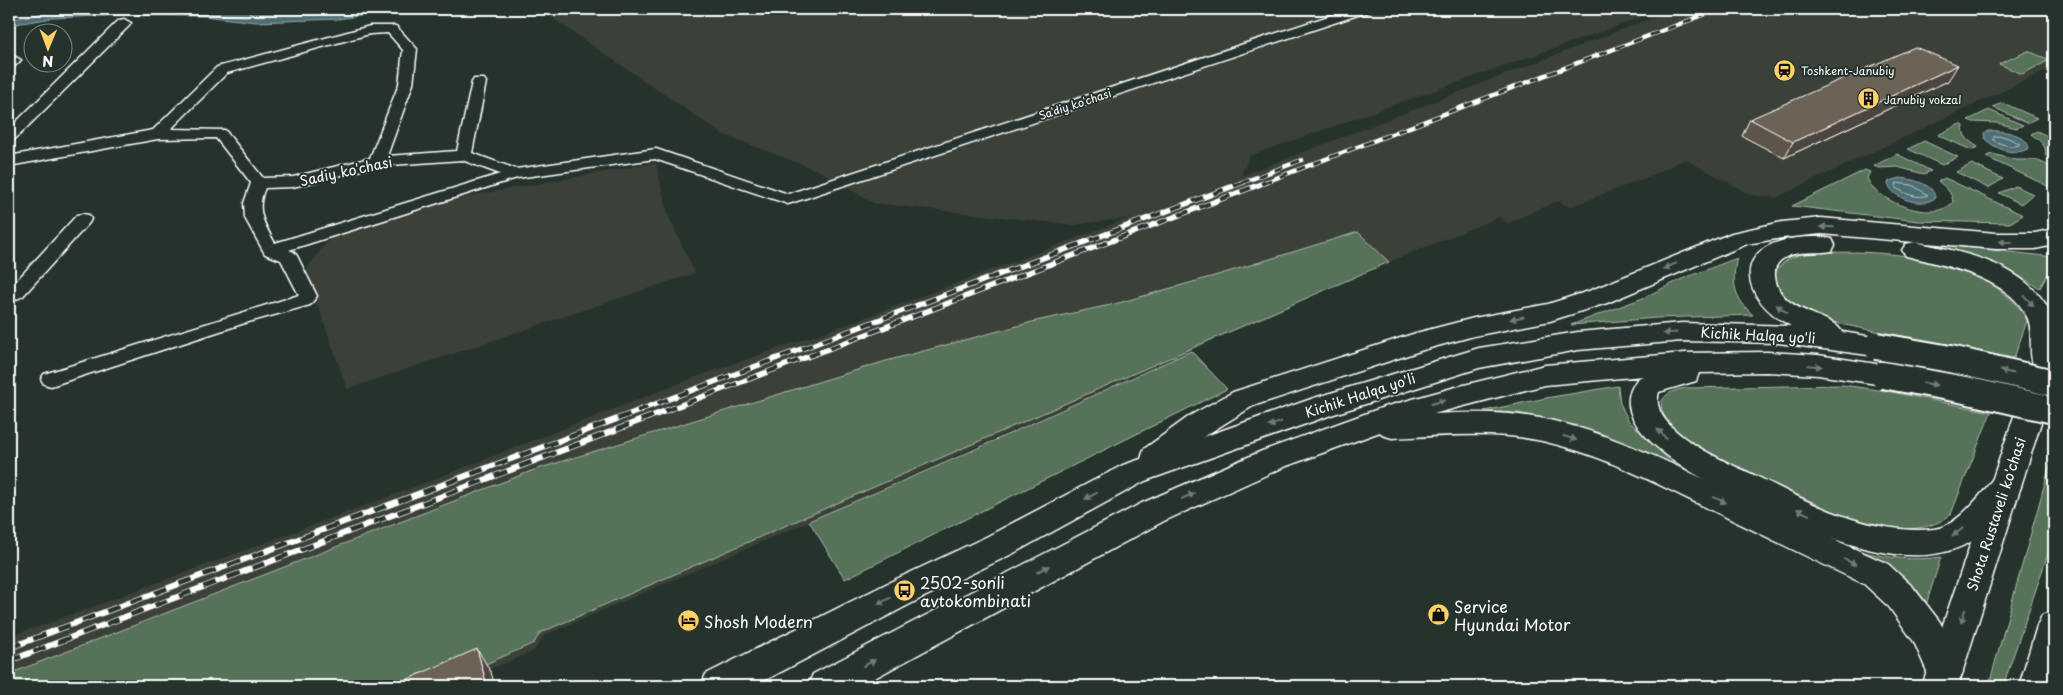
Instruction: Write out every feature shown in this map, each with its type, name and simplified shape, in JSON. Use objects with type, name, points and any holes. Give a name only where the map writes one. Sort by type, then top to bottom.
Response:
[{"type":"main road","points":[[1134,473],[1200,423],[1243,399],[1416,342],[1474,327],[1550,312],[1598,297],[1742,238],[1782,230],[1821,226],[1996,242],[2034,241],[2054,237]]},
{"type":"main road","points":[[1876,346],[1818,328],[1788,313],[1775,303],[1768,294],[1762,276],[1763,266],[1768,257],[1778,251],[1801,246],[1856,243],[1908,248],[1977,266],[2004,279],[2031,302],[2040,316],[2051,363]]},
{"type":"main road","name":"Kichik Halqa yo'li","points":[[719,686],[904,591],[1000,545],[1134,473],[1372,390],[1479,358],[1578,341],[1682,332],[1778,334],[1876,346],[1950,359],[2051,363]]},
{"type":"main road","points":[[1767,362],[1663,379],[1648,385],[1643,396],[1643,406],[1650,420],[1661,434],[1686,454],[1810,515],[1857,534],[1894,542],[1930,543],[1946,540],[1978,519],[2005,486]]},
{"type":"main road","name":"Kichik Halqa yo'li","points":[[826,686],[1154,512],[1272,459],[1346,431],[1456,397],[1545,375],[1598,368],[1685,363],[1767,362],[1818,365],[1965,390],[2054,410]]},
{"type":"main road","name":"Shota Rustaveli ko'chasi","points":[[1943,679],[2005,486],[2051,363]]},
{"type":"main road","points":[[1346,431],[1463,424],[1517,426],[1562,435],[1631,458],[1876,574],[1901,597],[1928,633],[1943,679]]},
{"type":"main road","points":[[2044,679],[2054,626]]},
{"type":"street","name":"Sa'diy ko'chasi","points":[[788,198],[1362,9]]},
{"type":"street","points":[[9,137],[124,23]]},
{"type":"street","points":[[158,134],[222,70],[370,30],[391,29],[410,49],[406,84],[376,161]]},
{"type":"street","points":[[464,155],[479,82]]},
{"type":"street","points":[[9,161],[158,134],[220,134],[259,182],[253,196],[250,213],[271,250],[288,256],[308,296],[304,301],[239,319],[50,379]]},
{"type":"street","name":"Sadiy ko'chasi","points":[[259,182],[292,182],[376,161],[464,155],[515,174],[656,154],[788,198]]},
{"type":"street","points":[[271,250],[515,174]]},
{"type":"street","points":[[9,298],[17,292],[83,219]]},
{"type":"shaded area","points":[[539,9],[1665,9],[1249,156],[1241,176],[1675,9],[2054,9],[2054,67],[1775,198],[1751,195],[1685,159],[1650,176],[1570,207],[1558,201],[1508,223],[1499,217],[1389,262],[794,528],[545,635],[534,651],[449,686],[9,686],[9,636],[44,625],[393,495],[699,376],[845,325],[1129,218],[1073,225],[873,203],[822,172],[722,134]]},
{"type":"shaded area","points":[[656,163],[668,215],[695,273],[347,389],[307,268],[331,237],[440,201]]},
{"type":"green space","points":[[2028,51],[2050,60],[2022,74],[1999,64]]},
{"type":"green space","points":[[2003,103],[2037,118],[2027,123],[1993,107]]},
{"type":"green space","points":[[1989,110],[2023,125],[2017,128],[1997,123],[1968,120]]},
{"type":"green space","points":[[1960,124],[1964,126],[1963,130],[1967,138],[1978,147],[1971,150],[1938,135]]},
{"type":"green space","points":[[2037,131],[2054,139],[2054,160],[2045,155],[2044,146],[2031,134]]},
{"type":"green space","points":[[1924,141],[1958,157],[1942,165],[1908,149]]},
{"type":"green space","points":[[1897,154],[1931,171],[1924,174],[1897,167],[1879,168],[1874,166]]},
{"type":"green space","points":[[1992,154],[2016,160],[2036,160],[2054,168],[2054,189],[1986,157]]},
{"type":"green space","points":[[1972,164],[2003,179],[1988,188],[1956,172]]},
{"type":"green space","points":[[1865,170],[1870,172],[1867,178],[1872,187],[1881,195],[1906,207],[1933,211],[1944,208],[1953,202],[1950,193],[1938,181],[1945,178],[2023,215],[2010,223],[1918,221],[1792,206]]},
{"type":"green space","points":[[2016,186],[2033,194],[2021,204],[1999,193]]},
{"type":"green space","points":[[1358,232],[1389,262],[540,633],[534,643],[436,686],[9,686],[9,674],[534,470],[886,361],[1036,321],[1115,304]]},
{"type":"green space","points":[[1929,243],[2054,257],[2054,263],[2040,288],[1999,265]]},
{"type":"green space","points":[[1856,252],[1917,257],[1937,261],[1975,275],[1992,285],[2016,305],[2027,321],[2014,358],[1840,324],[1819,317],[1799,307],[1783,293],[1778,283],[1775,272],[1785,261],[1793,257],[1816,253]]},
{"type":"green space","points":[[1737,258],[1734,282],[1738,296],[1753,315],[1656,318],[1571,325],[1643,298],[1682,279]]},
{"type":"green space","points":[[1191,351],[1227,389],[845,579],[809,521],[947,462]]},
{"type":"green space","points":[[1842,385],[1886,391],[1991,412],[1951,514],[1929,526],[1902,529],[1874,527],[1842,519],[1709,454],[1678,432],[1667,420],[1661,407],[1664,398],[1668,394],[1686,388]]},
{"type":"green space","points":[[1618,386],[1620,403],[1628,420],[1666,457],[1860,551],[1900,558],[1941,557],[1926,605],[1666,462],[1579,428],[1553,420],[1518,413],[1484,411]]},
{"type":"green space","points":[[2054,450],[2054,530],[2051,545],[2003,686],[1990,681]]},
{"type":"water","points":[[92,9],[235,9],[260,12],[333,9],[410,9],[338,19],[256,22],[204,16],[122,15],[53,18],[9,25],[9,20],[38,14]]},
{"type":"water","points":[[1988,131],[2006,132],[2018,136],[2027,143],[2029,148],[2018,152],[2000,149],[1985,139],[1984,133]]},
{"type":"water","points":[[1899,178],[1926,185],[1934,193],[1935,198],[1929,201],[1916,202],[1902,198],[1888,184],[1889,181]]},
{"type":"building","points":[[1915,47],[1958,65],[1793,142],[1750,119]]},
{"type":"building","points":[[477,649],[487,686],[392,686]]},
{"type":"railway","points":[[1263,183],[1719,9]]},
{"type":"railway","points":[[1241,183],[1302,160]]},
{"type":"railway","points":[[637,411],[1244,182]]},
{"type":"railway","points":[[665,411],[1266,182]]},
{"type":"railway","points":[[9,648],[641,410]]},
{"type":"railway","points":[[9,661],[668,410]]},
{"type":"place","name":"Toshkent-Janubiy","points":[[1785,70]]},
{"type":"place","name":"Janubiy vokzal","points":[[1868,99]]},
{"type":"place","name":"2502-sonli avtokombinati","points":[[904,591]]},
{"type":"place","name":"Service Hyundai Motor","points":[[1438,615]]},
{"type":"place","name":"Shosh Modern","points":[[688,621]]}]
